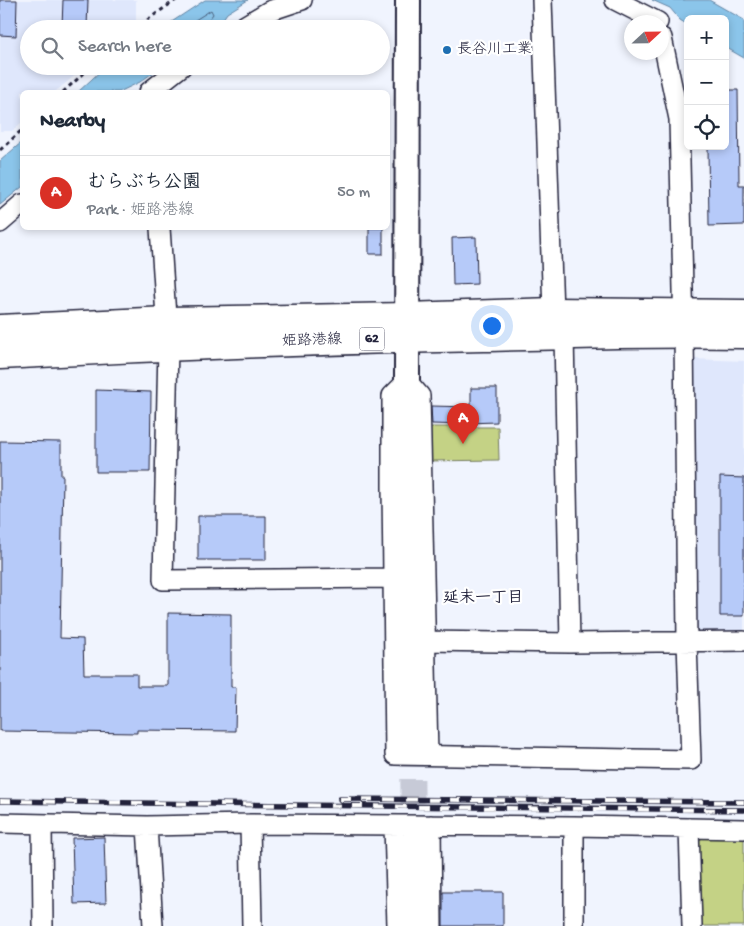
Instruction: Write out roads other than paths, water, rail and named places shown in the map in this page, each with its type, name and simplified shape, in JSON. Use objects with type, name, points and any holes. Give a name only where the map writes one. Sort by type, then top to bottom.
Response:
[{"type":"main road","name":"姫路港線","points":[[0,329],[167,333],[683,322],[744,314]]},
{"type":"main road","name":"姫路港線","points":[[683,322],[744,334]]},
{"type":"main road","name":"姫路港線","points":[[0,355],[167,333]]},
{"type":"street","points":[[254,20],[269,11],[302,0]]},
{"type":"street","points":[[408,0],[408,328],[406,381],[412,751]]},
{"type":"street","points":[[542,0],[559,324],[570,643]]},
{"type":"street","points":[[615,0],[644,15]]},
{"type":"street","points":[[412,751],[691,760],[687,642],[679,118],[667,60]]},
{"type":"street","points":[[152,90],[171,75]]},
{"type":"street","points":[[0,223],[20,206]]},
{"type":"street","points":[[160,230],[167,333],[163,580],[393,578]]},
{"type":"street","points":[[406,381],[392,396],[393,578],[412,751]]},
{"type":"street","points":[[406,381],[420,396],[425,641],[412,751]]},
{"type":"street","points":[[425,641],[570,643],[744,642]]},
{"type":"street","points":[[0,823],[147,826],[250,824],[574,826],[744,830]]},
{"type":"street","points":[[42,824],[43,926]]},
{"type":"street","points":[[250,824],[252,926]]},
{"type":"street","points":[[431,825],[432,926]]},
{"type":"street","points":[[147,826],[153,926]]},
{"type":"street","points":[[394,826],[397,926]]},
{"type":"street","points":[[574,826],[574,926]]},
{"type":"street","points":[[689,828],[692,926]]},
{"type":"street","points":[[413,842],[416,926]]},
{"type":"water","points":[[205,0],[248,0],[227,13],[222,20],[175,20]]},
{"type":"water","points":[[652,0],[709,0],[744,20],[744,58],[729,49],[729,15],[684,15],[684,22],[670,8]]},
{"type":"water","points":[[96,75],[150,75],[123,90],[80,90]]},
{"type":"water","points":[[20,144],[20,189],[0,205],[0,161]]},
{"type":"tunnel","points":[[412,743],[413,842]]},
{"type":"railway","points":[[340,799],[744,802]]},
{"type":"railway","points":[[0,801],[744,810]]},
{"type":"place","name":"長谷川工業","points":[[447,50]]},
{"type":"place","name":"むらぶち公園","points":[[463,444]]},
{"type":"district","name":"延末一丁目","points":[[483,599]]}]
